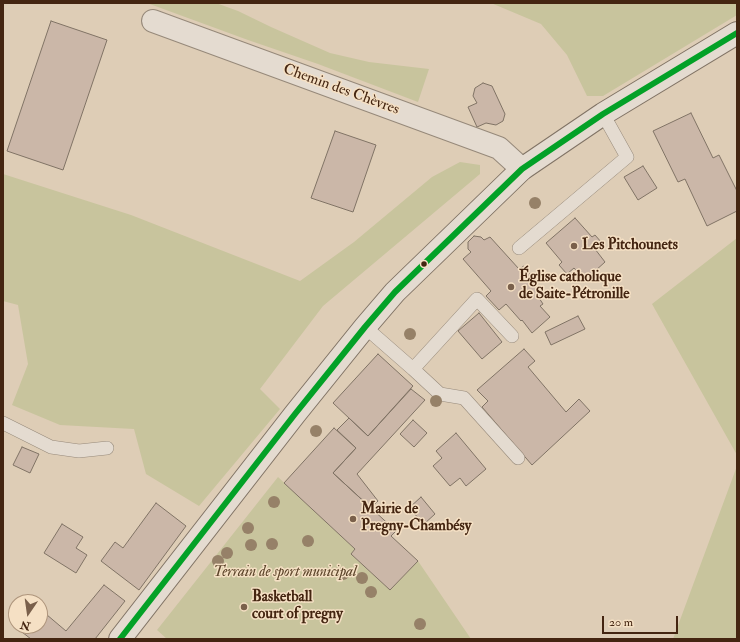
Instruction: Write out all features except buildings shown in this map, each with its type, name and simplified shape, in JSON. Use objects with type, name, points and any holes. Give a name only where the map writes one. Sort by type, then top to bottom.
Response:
[{"type":"street","name":"Chemin des Chèvres","points":[[154,21],[499,148],[522,169]]},
{"type":"street","points":[[120,639],[365,327],[395,292],[522,169],[603,114],[737,33]]},
{"type":"lane","points":[[519,248],[627,157],[603,114]]},
{"type":"lane","points":[[413,369],[476,299],[512,336]]},
{"type":"lane","points":[[365,327],[440,394],[464,398],[518,458]]},
{"type":"lane","points":[[3,423],[51,447],[78,450],[107,448]]},
{"type":"green space","points":[[147,3],[216,3],[238,11],[330,53],[369,62],[429,69],[418,102],[318,64]]},
{"type":"green space","points":[[491,3],[737,3],[737,15],[603,96],[587,96],[567,55],[541,24]]},
{"type":"green space","points":[[460,162],[480,165],[480,174],[323,306],[260,389],[280,409],[199,506],[146,474],[134,429],[60,425],[12,405],[28,364],[18,305],[3,301],[3,174],[131,215],[300,281],[354,242],[432,177]]},
{"type":"green space","points":[[737,238],[737,455],[652,304]]},
{"type":"green space","points":[[737,466],[737,639],[673,639]]},
{"type":"green space","name":"Terrain de sport municipal","points":[[278,477],[355,549],[351,554],[390,590],[418,561],[471,639],[167,639],[157,630]]},
{"type":"transit line","name":"20","points":[[120,639],[295,414],[395,292],[522,169],[603,114],[737,33]]},
{"type":"place","name":"Les Pitchounets","points":[[574,246]]},
{"type":"place","name":"Église catholique de Saite-Pétronille","points":[[511,287]]},
{"type":"place","name":"Mairie de Pregny-Chambésy","points":[[353,519]]},
{"type":"place","name":"Basketball court of pregny","points":[[244,607]]}]
